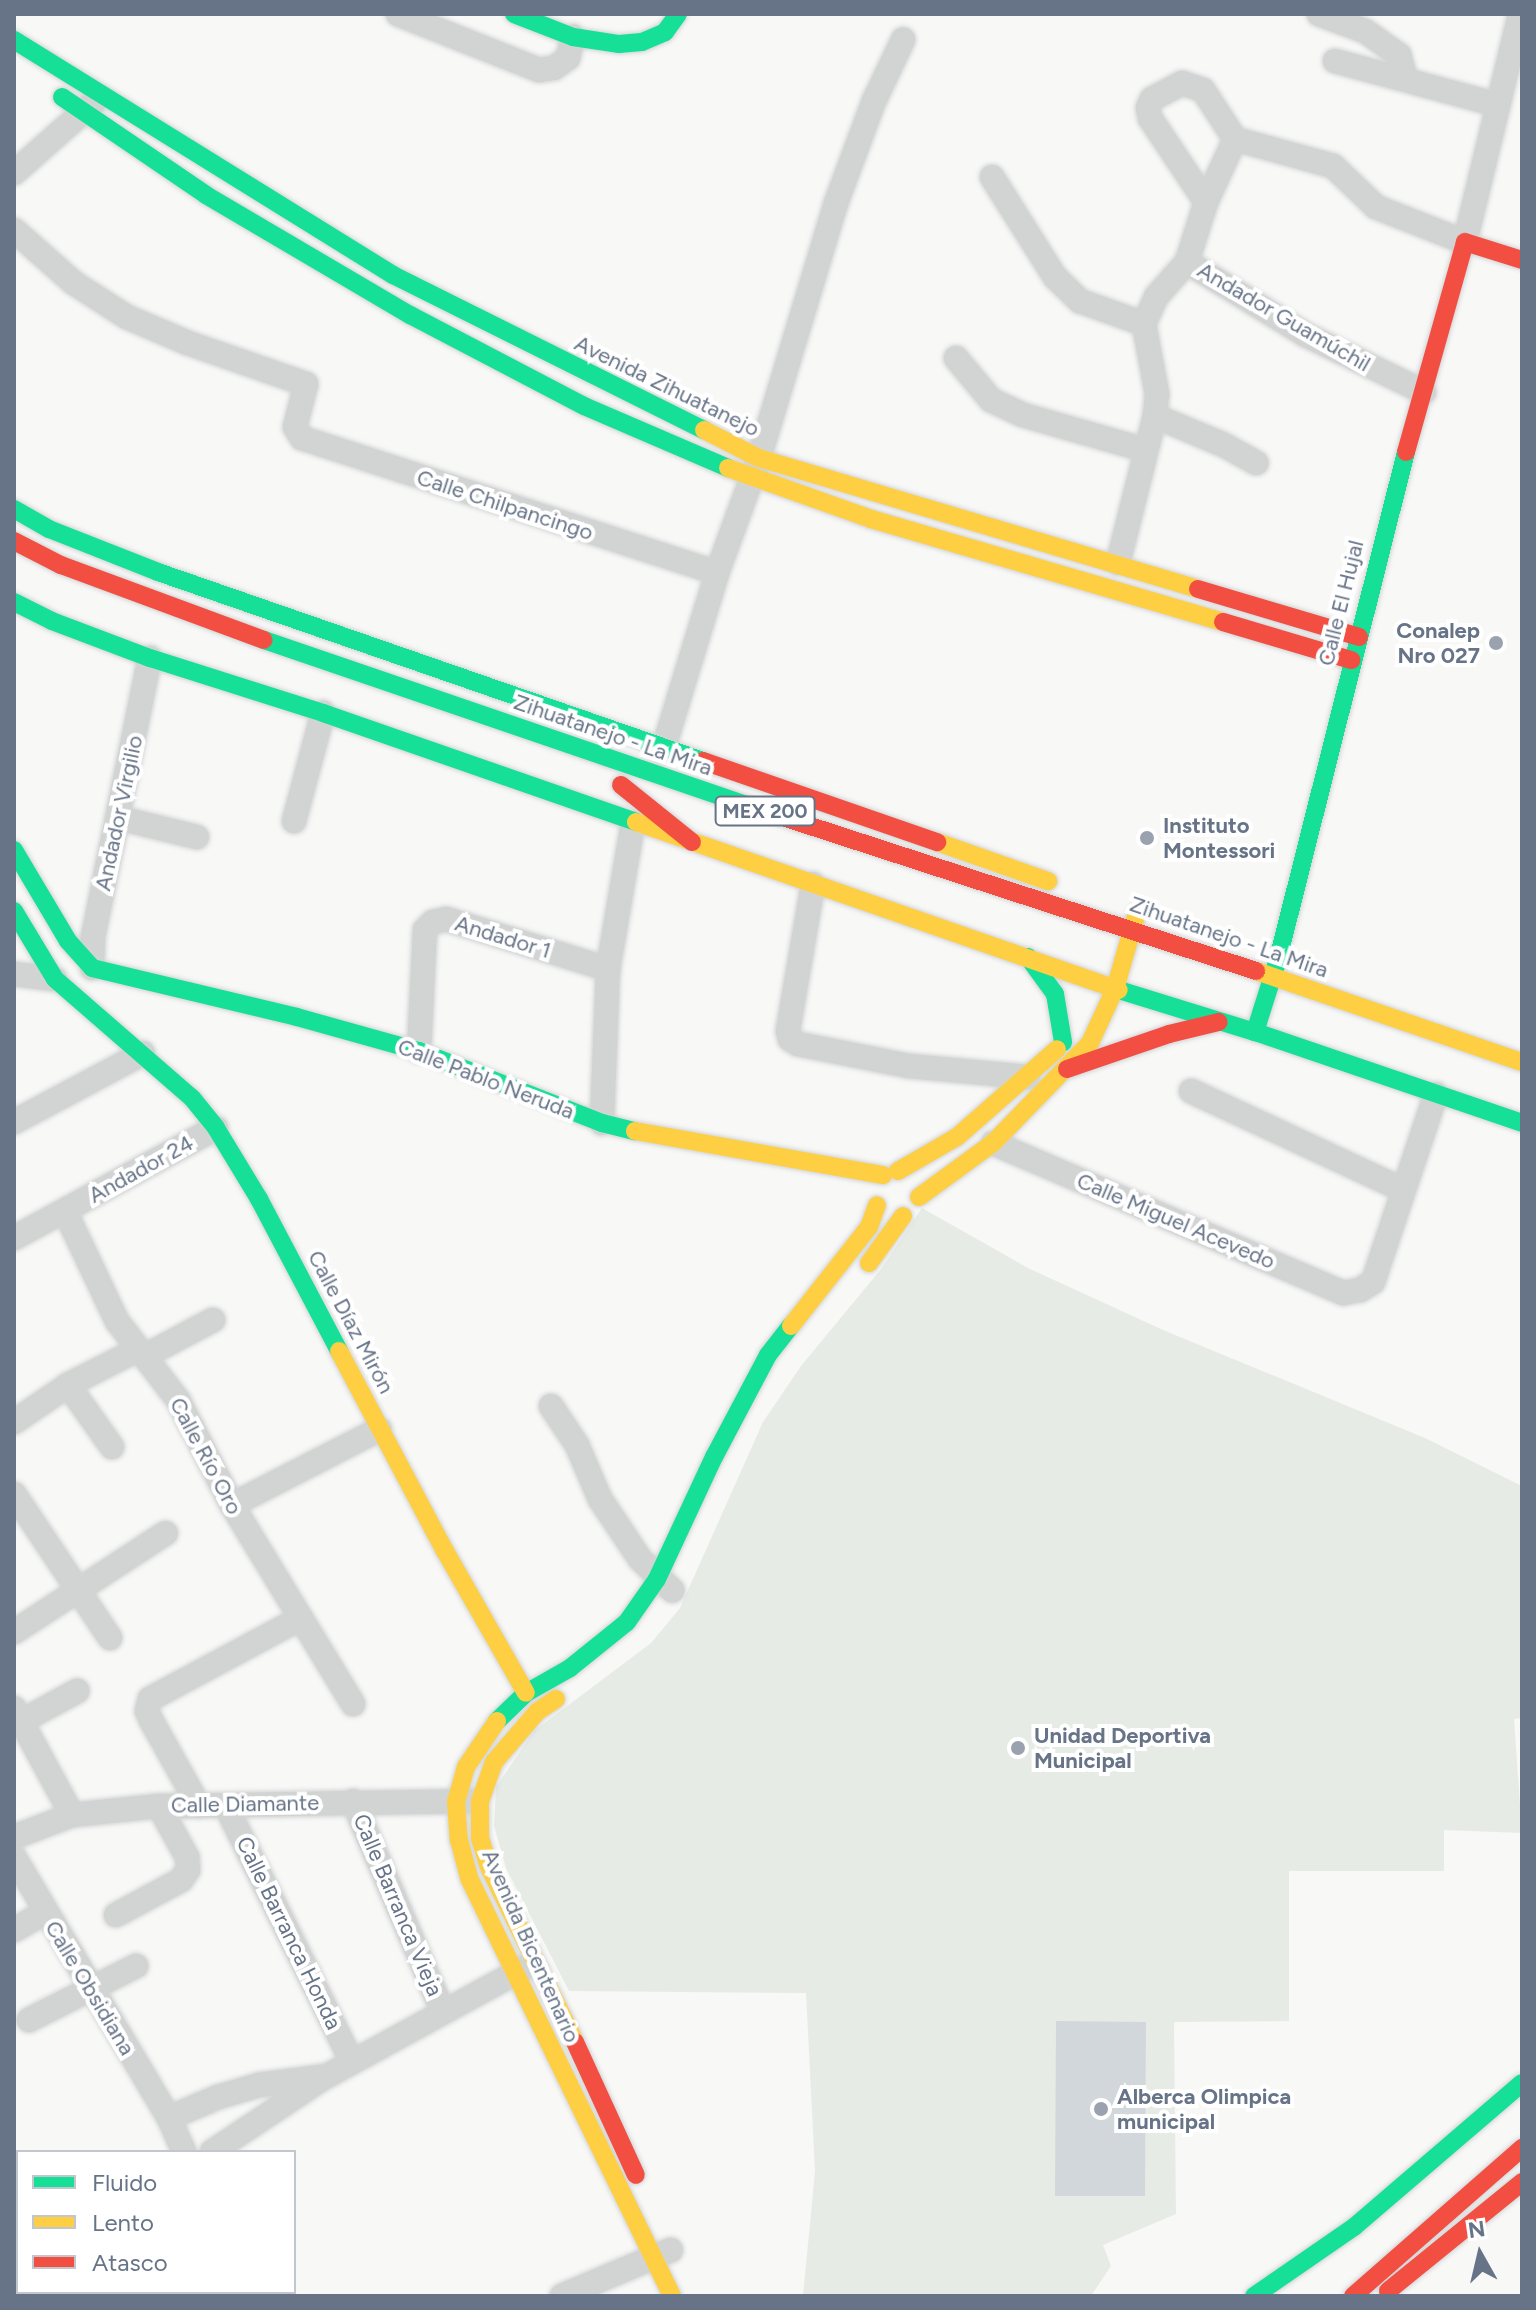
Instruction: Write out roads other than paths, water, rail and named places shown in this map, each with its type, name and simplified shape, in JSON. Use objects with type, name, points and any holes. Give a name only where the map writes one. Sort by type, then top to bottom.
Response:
[{"type":"main road","points":[[514,14],[573,37],[619,44],[642,42],[665,32],[678,14]]},
{"type":"main road","name":"Avenida Zihuatanejo","points":[[14,40],[206,195],[410,315],[584,406],[756,468],[1118,563],[1359,637]]},
{"type":"main road","name":"Avenida Zihuatanejo","points":[[49,89],[93,102],[393,275],[756,468],[871,519],[1351,660]]},
{"type":"main road","points":[[1465,242],[1522,260]]},
{"type":"main road","name":"Calle El Hujal","points":[[1255,1032],[1278,959],[1351,660],[1465,242]]},
{"type":"main road","points":[[14,509],[49,529],[158,572],[663,750],[938,841],[1071,889]]},
{"type":"main road","name":"Zihuatanejo - La Mira","points":[[14,541],[61,565],[195,616],[606,760],[1132,961]]},
{"type":"main road","points":[[14,602],[52,621],[150,658],[323,713],[633,823],[1028,957],[1103,951]]},
{"type":"main road","name":"Zihuatanejo - La Mira","points":[[682,806],[615,783],[692,842]]},
{"type":"main road","points":[[14,850],[68,941],[92,968]]},
{"type":"main road","name":"Calle Díaz Mirón","points":[[14,911],[55,979],[192,1098],[216,1128],[259,1199],[380,1429],[526,1693]]},
{"type":"main road","points":[[853,1283],[903,1216],[916,1205],[919,1197],[993,1143],[1090,1043],[1132,961],[1135,921],[1278,959],[1440,1024],[1522,1042]]},
{"type":"main road","name":"Zihuatanejo - La Mira","points":[[1103,951],[1135,921],[1271,979],[1440,1024],[1522,1062]]},
{"type":"main road","points":[[1103,951],[1115,989]]},
{"type":"main road","points":[[663,1593],[714,1457],[768,1355],[869,1227],[877,1205],[874,1189],[891,1173],[926,1158],[957,1137],[1063,1042],[1103,951]]},
{"type":"main road","points":[[1028,957],[1055,994],[1063,1042]]},
{"type":"main road","name":"Calle Pablo Neruda","points":[[92,968],[297,1017],[419,1051],[602,1123],[669,1139],[891,1173]]},
{"type":"main road","points":[[112,1027],[114,998],[131,984],[150,983]]},
{"type":"main road","points":[[1115,989],[1255,1032],[1522,1123]]},
{"type":"main road","points":[[1066,1069],[1169,1034],[1221,1021]]},
{"type":"main road","points":[[891,1173],[914,1179],[919,1197]]},
{"type":"main road","points":[[877,1205],[888,1214],[903,1216]]},
{"type":"main road","points":[[806,1308],[824,1320]]},
{"type":"main road","points":[[768,1355],[784,1370]]},
{"type":"main road","points":[[737,1456],[763,1405]]},
{"type":"main road","points":[[663,1593],[698,1537]]},
{"type":"main road","name":"Avenida Bicentenario","points":[[645,2194],[538,1962],[489,1867],[468,1801],[466,1767],[482,1741],[526,1693],[570,1668],[608,1641],[663,1593]]},
{"type":"main road","name":"Avenida Bicentenario","points":[[609,1661],[537,1712],[494,1762],[468,1801],[459,1840],[469,1878],[513,1973],[668,2254],[672,2296]]},
{"type":"main road","points":[[1261,2292],[1354,2227],[1522,2083]]},
{"type":"main road","points":[[1261,2292],[1324,2267],[1498,2129]]},
{"type":"main road","points":[[1353,2296],[1522,2148]]},
{"type":"main road","points":[[1381,2296],[1522,2182]]},
{"type":"street","points":[[398,14],[539,70],[554,68],[568,58],[573,37]]},
{"type":"street","points":[[1319,14],[1365,31],[1399,55],[1406,79]]},
{"type":"street","points":[[1206,202],[1150,118],[1148,108],[1152,99],[1182,83],[1203,90],[1235,139],[1333,166],[1376,207],[1465,242],[1520,14]]},
{"type":"street","points":[[663,750],[717,573],[756,468],[836,203],[874,101],[903,40]]},
{"type":"street","points":[[1335,61],[1498,105]]},
{"type":"street","points":[[14,173],[93,102]]},
{"type":"street","points":[[1118,563],[1155,416],[1157,394],[1144,324],[1156,297],[1187,262],[1206,202],[1235,139]]},
{"type":"street","points":[[992,177],[1055,277],[1080,301],[1144,324]]},
{"type":"street","name":"Calle Chilpancingo","points":[[14,230],[74,283],[127,317],[188,343],[306,384],[296,433],[717,573]]},
{"type":"street","name":"Andador Guamúchil","points":[[1187,262],[1316,340],[1424,392]]},
{"type":"street","points":[[956,358],[991,400],[1023,415],[1145,450]]},
{"type":"street","points":[[1155,416],[1224,445],[1256,463]]},
{"type":"street","name":"Andador Virgilio","points":[[92,968],[93,937],[150,658]]},
{"type":"street","points":[[294,821],[323,713]]},
{"type":"street","points":[[119,818],[197,837]]},
{"type":"street","points":[[602,1123],[608,969],[633,823]]},
{"type":"street","points":[[813,884],[788,1031],[790,1039],[798,1044],[909,1066],[1027,1077]]},
{"type":"street","name":"Andador 1","points":[[419,1051],[425,930],[433,922],[446,919],[608,969]]},
{"type":"street","points":[[14,974],[55,979]]},
{"type":"street","points":[[14,1122],[143,1053]]},
{"type":"street","points":[[1191,1091],[1403,1190],[1436,1094]]},
{"type":"street","name":"Andador 24","points":[[14,1238],[216,1128]]},
{"type":"street","name":"Calle Miguel Acevedo","points":[[993,1143],[1343,1293],[1360,1290],[1373,1282],[1403,1190]]},
{"type":"street","name":"Calle Río Oro","points":[[65,1211],[117,1321],[193,1425],[232,1505],[353,1704]]},
{"type":"street","points":[[14,1422],[68,1385],[213,1320]]},
{"type":"street","points":[[68,1385],[112,1447]]},
{"type":"street","points":[[551,1406],[577,1445],[600,1499],[663,1593]]},
{"type":"street","points":[[232,1505],[380,1429]]},
{"type":"street","points":[[14,1494],[110,1638]]},
{"type":"street","points":[[14,1632],[166,1533]]},
{"type":"street","points":[[199,1806],[147,1711],[150,1699],[301,1618]]},
{"type":"street","points":[[72,1815],[18,1715],[77,1691]]},
{"type":"street","name":"Calle Barranca Vieja","points":[[353,1801],[442,2010]]},
{"type":"street","name":"Calle Diamante","points":[[14,1837],[72,1815],[159,1806],[468,1801]]},
{"type":"street","points":[[116,1915],[181,1880],[188,1870],[187,1857],[159,1806]]},
{"type":"street","name":"Calle Barranca Honda","points":[[226,1806],[351,2060]]},
{"type":"street","name":"Calle Obsidiana","points":[[14,1857],[44,1913],[169,2118]]},
{"type":"street","points":[[14,1930],[44,1913]]},
{"type":"street","points":[[215,2150],[351,2060],[538,1962]]},
{"type":"street","points":[[29,2020],[136,1966]]},
{"type":"street","points":[[183,2150],[169,2118],[218,2097],[259,2085],[327,2076]]},
{"type":"street","points":[[562,2296],[668,2254]]},
{"type":"place","name":"Conalep Nro 027","points":[[1496,643]]},
{"type":"place","name":"Instituto Montessori","points":[[1147,838]]},
{"type":"place","name":"Unidad Deportiva Municipal","points":[[1018,1748]]},
{"type":"place","name":"Alberca Olimpica municipal","points":[[1101,2109]]}]
